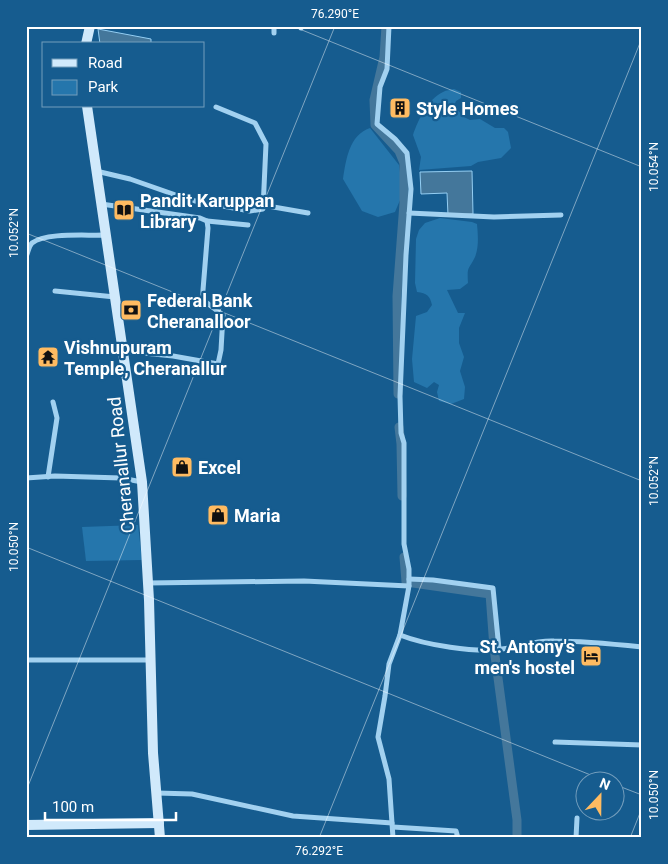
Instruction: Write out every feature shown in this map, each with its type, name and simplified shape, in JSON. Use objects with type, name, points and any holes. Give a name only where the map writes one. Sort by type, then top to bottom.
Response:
[{"type":"main road","points":[[86,42],[90,26]]},
{"type":"main road","name":"Cheranallur Road","points":[[87,108],[142,482],[148,583],[153,753],[160,838]]},
{"type":"main road","points":[[26,825],[159,823]]},
{"type":"street","points":[[274,26],[274,33]]},
{"type":"street","points":[[389,26],[387,69],[380,87],[377,124],[396,139],[407,154],[411,189],[400,396],[401,434],[404,443],[404,544],[409,569],[409,586],[400,635],[389,664],[378,737],[389,778],[393,838]]},
{"type":"street","points":[[96,171],[130,179],[190,200],[250,211],[263,209],[266,144],[255,123],[216,107]]},
{"type":"street","points":[[101,204],[200,218],[207,221],[248,225]]},
{"type":"street","points":[[262,205],[308,213]]},
{"type":"street","points":[[409,213],[494,217],[561,216]]},
{"type":"street","points":[[124,351],[173,356],[218,364],[223,315],[203,300],[202,290],[208,228],[207,221]]},
{"type":"street","points":[[26,257],[30,245],[37,240],[50,237],[105,235]]},
{"type":"street","points":[[56,291],[115,297]]},
{"type":"street","points":[[48,477],[56,418],[53,402]]},
{"type":"street","points":[[26,478],[121,478],[142,482]]},
{"type":"street","points":[[409,580],[433,580],[493,588],[498,650]]},
{"type":"street","points":[[148,583],[296,581],[409,586]]},
{"type":"street","points":[[400,635],[410,639],[453,647],[491,650],[555,641],[642,647]]},
{"type":"street","points":[[26,660],[150,660]]},
{"type":"street","points":[[554,742],[642,745]]},
{"type":"street","points":[[157,793],[192,794],[293,816],[456,830],[458,838]]},
{"type":"street","points":[[576,838],[577,822]]},
{"type":"green space","points":[[454,89],[461,92],[461,98],[456,101],[454,106],[464,117],[470,120],[480,119],[495,128],[504,128],[508,132],[511,148],[501,158],[478,162],[471,166],[419,170],[421,157],[413,135],[418,123],[424,110],[438,95],[444,91]]},
{"type":"green space","points":[[370,128],[399,165],[403,193],[395,212],[378,217],[362,211],[343,179],[347,156],[353,142],[363,131]]},
{"type":"green space","points":[[440,218],[472,222],[477,224],[478,232],[475,257],[468,269],[468,283],[460,289],[447,290],[458,313],[465,313],[459,328],[459,343],[464,357],[460,371],[465,387],[464,399],[451,404],[439,401],[437,392],[439,385],[434,382],[427,388],[414,382],[412,359],[416,316],[427,312],[432,305],[428,296],[417,292],[415,283],[416,239],[419,230],[425,223]]},
{"type":"green space","points":[[138,525],[142,560],[86,561],[82,527]]},
{"type":"shaded area","points":[[98,29],[151,39],[151,42],[100,42]]},
{"type":"shaded area","points":[[472,171],[473,214],[448,215],[447,193],[421,194],[420,172]]},
{"type":"waterway","points":[[386,26],[384,57],[374,100],[375,125],[399,151],[404,163],[404,203],[397,296],[398,394]]},
{"type":"waterway","points":[[399,427],[402,496]]},
{"type":"waterway","points":[[404,557],[406,582],[490,594],[494,648],[517,820],[517,838]]},
{"type":"place","name":"Style Homes","points":[[400,108]]},
{"type":"place","name":"Pandit Karuppan Library","points":[[124,210]]},
{"type":"place","name":"Federal Bank Cheranalloor","points":[[131,310]]},
{"type":"place","name":"Vishnupuram Temple, Cheranallur","points":[[48,357]]},
{"type":"place","name":"Excel","points":[[182,467]]},
{"type":"place","name":"Maria","points":[[218,515]]},
{"type":"place","name":"St. Antony's men's hostel","points":[[591,656]]}]
